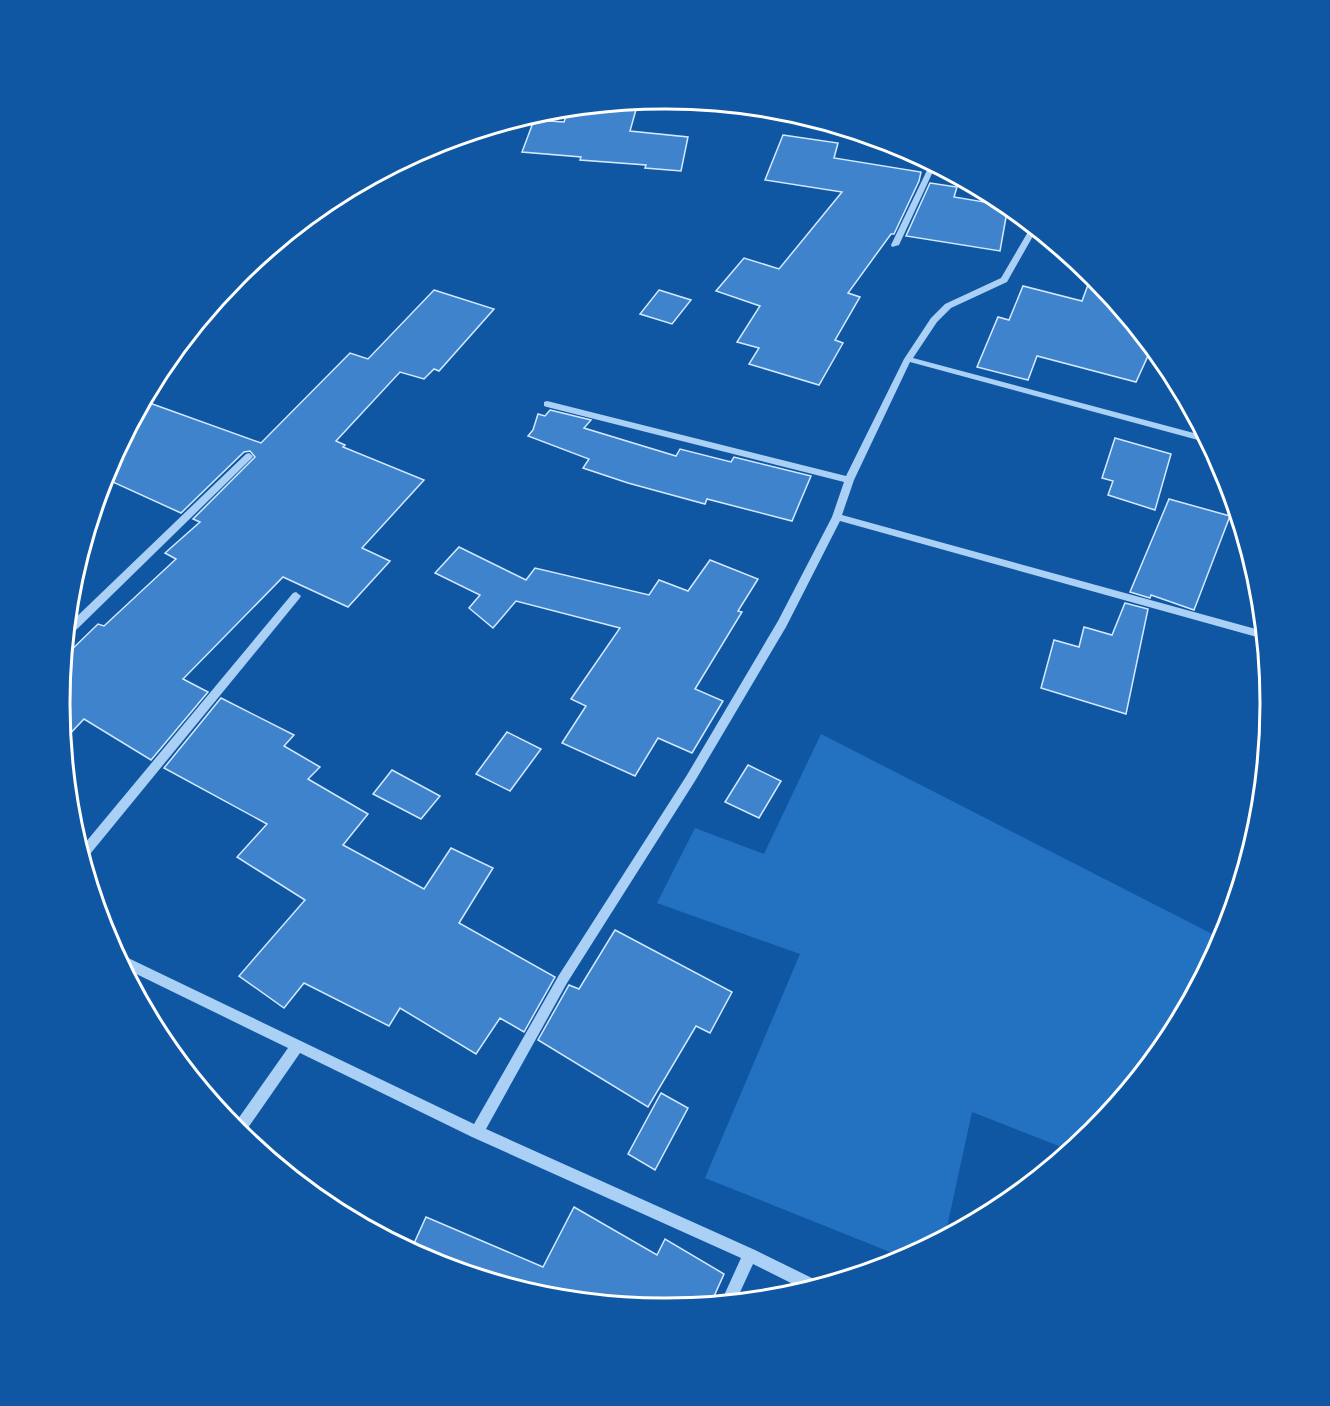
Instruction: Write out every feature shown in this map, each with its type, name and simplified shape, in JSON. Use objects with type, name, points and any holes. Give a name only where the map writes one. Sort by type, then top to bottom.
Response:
[{"type":"street","points":[[895,245],[930,171]]},
{"type":"street","points":[[477,1132],[563,979],[691,778],[782,624],[837,517],[849,480],[908,359],[940,312],[1004,280],[1030,234]]},
{"type":"street","points":[[908,359],[1196,437]]},
{"type":"street","points":[[547,404],[849,480]]},
{"type":"street","points":[[76,623],[249,456]]},
{"type":"street","points":[[837,517],[1255,633]]},
{"type":"street","points":[[89,847],[296,596]]},
{"type":"street","points":[[132,966],[477,1132],[803,1281]]},
{"type":"street","points":[[244,1122],[298,1045]]},
{"type":"street","points":[[732,1293],[750,1255]]},
{"type":"shaded area","points":[[821,734],[1213,934],[1180,1000],[1159,1033],[1137,1065],[1085,1123],[1060,1147],[972,1112],[947,1226],[891,1253],[705,1178],[800,954],[657,903],[695,828],[764,854]]},
{"type":"building","points":[[636,110],[630,131],[688,137],[681,171],[645,168],[646,165],[580,160],[581,157],[522,152],[533,124],[546,121],[564,122],[566,117]]},
{"type":"building","points":[[783,135],[838,143],[834,158],[921,172],[894,234],[891,234],[848,293],[860,297],[835,340],[843,343],[819,385],[749,364],[759,348],[737,342],[760,306],[716,291],[744,258],[779,269],[842,192],[765,180]]},
{"type":"building","points":[[930,183],[957,187],[954,197],[984,202],[1006,217],[1000,251],[906,236]]},
{"type":"building","points":[[1023,286],[1082,301],[1088,286],[1112,311],[1148,357],[1136,382],[1037,356],[1028,380],[977,367],[998,317],[1009,320]]},
{"type":"building","points":[[434,290],[494,309],[439,371],[434,369],[424,379],[400,372],[336,441],[345,445],[343,447],[424,480],[362,548],[390,561],[348,607],[283,577],[183,679],[208,692],[151,760],[84,719],[71,732],[70,703],[74,648],[98,624],[104,626],[176,559],[165,553],[200,522],[193,519],[255,457],[250,451],[244,452],[181,513],[113,482],[151,404],[261,443],[350,353],[368,359]]},
{"type":"building","points":[[659,290],[691,300],[672,324],[640,314]]},
{"type":"building","points":[[550,410],[591,420],[584,428],[676,456],[680,449],[731,462],[734,457],[811,476],[792,521],[707,499],[705,504],[583,468],[589,459],[528,436],[533,430],[538,414],[545,416]]},
{"type":"building","points":[[1115,438],[1171,454],[1155,510],[1108,495],[1113,481],[1102,478]]},
{"type":"building","points":[[1169,499],[1229,516],[1194,610],[1151,595],[1150,598],[1130,592]]},
{"type":"building","points":[[459,547],[526,580],[535,568],[649,595],[659,580],[688,591],[710,560],[758,579],[738,611],[742,612],[695,689],[723,701],[692,753],[658,738],[635,776],[562,743],[586,706],[571,699],[620,628],[516,601],[493,628],[469,608],[480,595],[435,573]]},
{"type":"building","points":[[1125,603],[1148,609],[1126,714],[1041,688],[1054,640],[1079,647],[1084,627],[1112,635]]},
{"type":"building","points":[[221,698],[294,735],[284,746],[320,767],[308,779],[368,814],[343,845],[424,889],[451,848],[493,868],[459,923],[555,977],[524,1032],[500,1018],[476,1054],[400,1008],[389,1026],[304,983],[284,1008],[239,976],[305,900],[237,857],[267,824],[164,768]]},
{"type":"building","points":[[507,732],[541,749],[510,791],[476,774]]},
{"type":"building","points":[[748,765],[781,781],[759,818],[725,802]]},
{"type":"building","points":[[392,770],[440,796],[421,819],[373,794]]},
{"type":"building","points":[[615,930],[732,992],[710,1033],[696,1026],[648,1107],[538,1040],[569,985],[579,989]]},
{"type":"building","points":[[661,1093],[688,1108],[655,1170],[628,1154]]},
{"type":"building","points":[[574,1207],[657,1255],[665,1239],[724,1274],[715,1295],[665,1298],[587,1292],[511,1277],[474,1266],[415,1242],[426,1217],[543,1267]]}]
